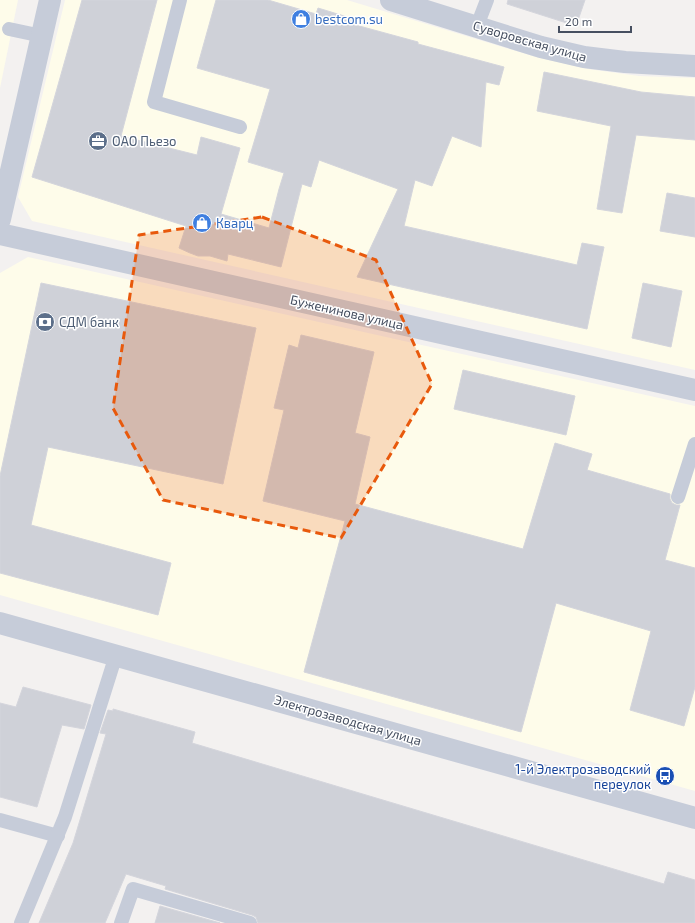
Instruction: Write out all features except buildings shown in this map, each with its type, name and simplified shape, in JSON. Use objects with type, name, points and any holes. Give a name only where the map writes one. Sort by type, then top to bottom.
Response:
[{"type":"street","points":[[0,219],[5,178],[50,0]]},
{"type":"street","name":"Суворовская улица","points":[[391,0],[584,58],[695,66]]},
{"type":"street","name":"Буженинова улица","points":[[0,234],[695,390]]},
{"type":"street","name":"Электрозаводская улица","points":[[0,623],[694,815]]},
{"type":"lane","points":[[180,0],[154,102],[240,127]]},
{"type":"lane","points":[[477,26],[487,0]]},
{"type":"lane","points":[[10,29],[42,36]]},
{"type":"lane","points":[[678,497],[695,444]]},
{"type":"lane","points":[[21,923],[65,817],[116,655]]},
{"type":"lane","points":[[0,820],[58,836]]},
{"type":"lane","points":[[121,923],[133,889],[250,923]]},
{"type":"highlighted area","points":[[262,217],[376,260],[432,384],[341,538],[163,500],[113,408],[139,235]]},
{"type":"shaded area","points":[[0,0],[18,0],[0,88]]},
{"type":"shaded area","points":[[65,0],[347,0],[536,57],[588,69],[639,76],[695,78],[695,370],[32,221],[18,197]]},
{"type":"shaded area","points":[[28,257],[695,406],[695,791],[0,595],[0,273]]},
{"type":"place","name":"bestcom.su","points":[[301,19]]},
{"type":"place","name":"ОАО Пьезо","points":[[98,141]]},
{"type":"place","name":"Кварц","points":[[202,223]]},
{"type":"place","name":"СДМ банк","points":[[45,322]]},
{"type":"place","name":"1-й Электрозаводский переулок","points":[[665,776]]}]
